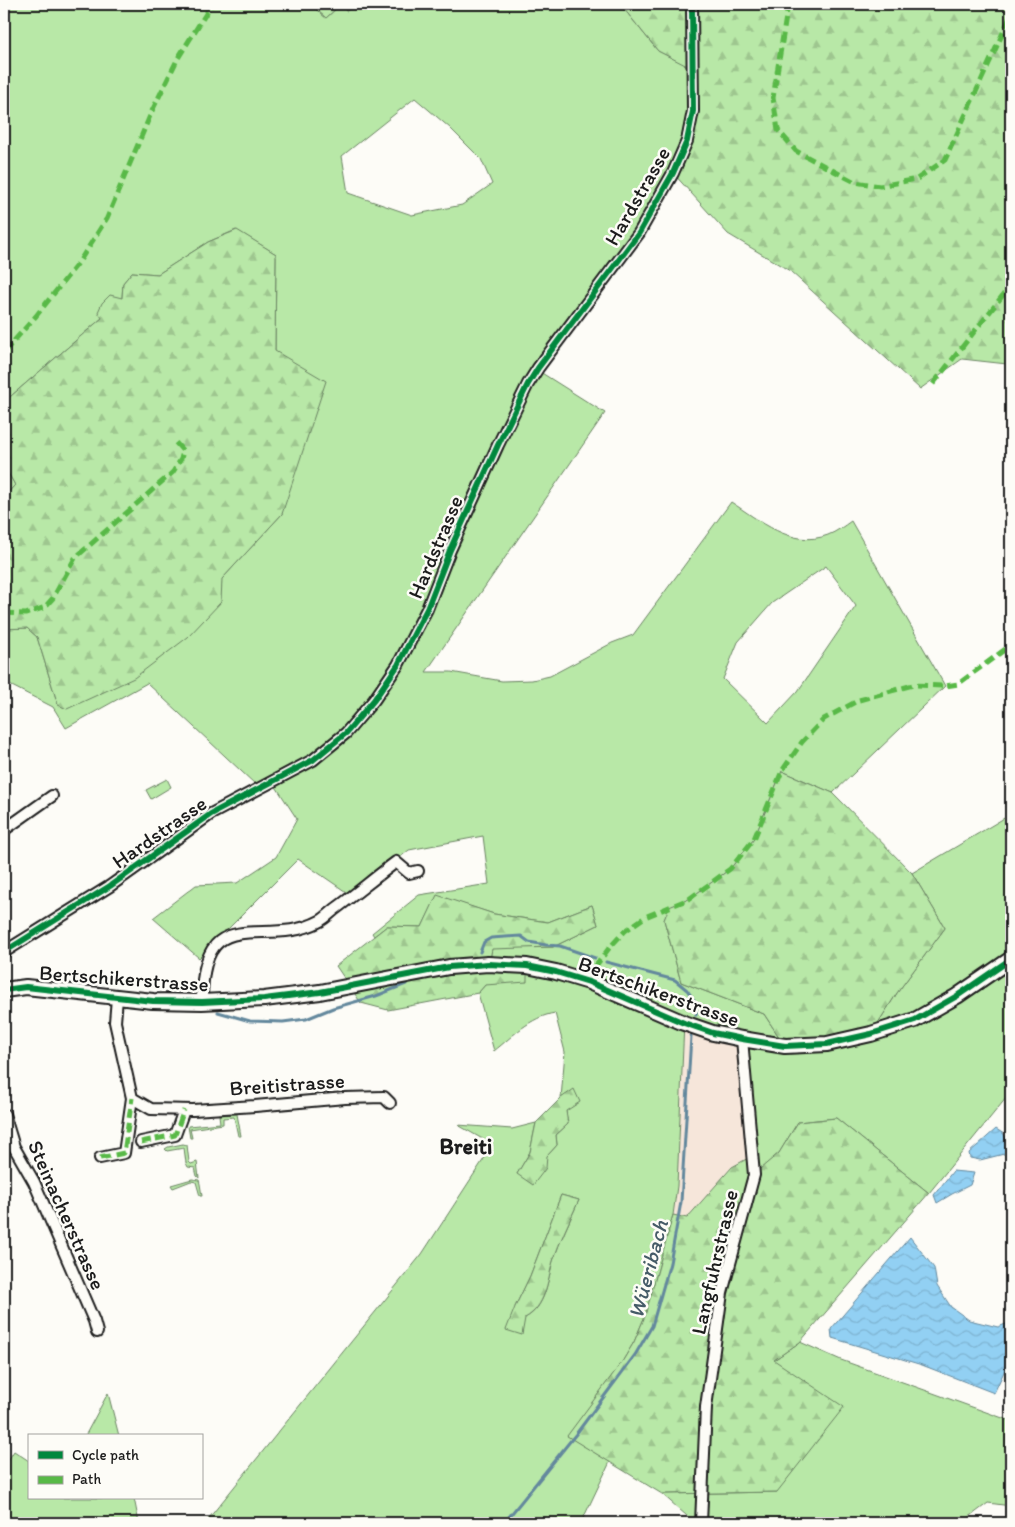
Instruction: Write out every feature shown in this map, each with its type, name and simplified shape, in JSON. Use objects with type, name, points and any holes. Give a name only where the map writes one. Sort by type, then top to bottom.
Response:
[{"type":"street","name":"Hardstrasse","points":[[4,952],[110,886],[212,814],[313,760],[346,733],[374,700],[398,665],[427,609],[450,550],[528,384],[639,233],[673,174],[687,141],[693,111],[692,4]]},
{"type":"street","points":[[4,830],[52,796]]},
{"type":"street","points":[[202,1002],[206,961],[215,946],[226,937],[241,932],[304,928],[321,920],[396,862],[409,873],[418,871]]},
{"type":"street","name":"Bertschikerstrasse","points":[[6,989],[33,988],[153,1001],[202,1002],[264,999],[320,992],[450,967],[488,964],[527,966],[589,982],[684,1023],[713,1033],[785,1046],[827,1044],[871,1034],[915,1020],[957,996],[1011,959]]},
{"type":"street","points":[[100,1158],[124,1153],[132,1098],[116,1030],[117,998]]},
{"type":"street","name":"Langfuhrstrasse","points":[[701,1523],[706,1407],[722,1293],[754,1175],[742,1039]]},
{"type":"street","name":"Breitistrasse","points":[[132,1098],[152,1108],[184,1110],[374,1097],[384,1097],[390,1103]]},
{"type":"street","points":[[142,1142],[175,1136],[184,1110]]},
{"type":"street","name":"Steinacherstrasse","points":[[4,1114],[14,1147],[34,1182],[97,1332]]},
{"type":"shaded area","points":[[684,1023],[742,1039],[752,1156],[732,1167],[687,1219],[673,1215],[677,1186]]},
{"type":"green space","points":[[4,4],[310,4],[326,18],[340,5],[346,11],[357,4],[620,4],[658,51],[693,68],[687,141],[639,233],[537,370],[605,413],[426,672],[451,672],[502,681],[532,680],[550,676],[612,643],[633,635],[731,502],[776,530],[802,538],[828,535],[851,521],[945,686],[833,793],[782,771],[754,839],[730,869],[689,899],[669,908],[664,920],[681,982],[764,1014],[785,1046],[871,1034],[897,993],[945,928],[912,873],[1011,814],[1011,1092],[929,1193],[836,1118],[798,1122],[779,1153],[754,1175],[742,1039],[684,1023],[677,1186],[673,1215],[645,1316],[634,1342],[622,1362],[568,1436],[610,1462],[581,1523],[205,1523],[422,1254],[493,1145],[458,1125],[512,1129],[536,1123],[530,1152],[517,1174],[547,1156],[557,1145],[556,1135],[568,1124],[566,1111],[574,1090],[561,1098],[565,1052],[555,1013],[530,1023],[494,1051],[478,993],[485,985],[492,948],[553,947],[598,925],[592,905],[548,922],[494,914],[437,896],[422,927],[387,926],[374,936],[372,933],[419,895],[489,884],[483,836],[409,850],[352,896],[298,859],[199,958],[153,918],[196,885],[237,883],[276,857],[297,819],[273,782],[256,785],[147,683],[66,728],[53,707],[4,682],[4,629],[27,628],[37,637],[58,705],[222,579],[282,514],[275,351],[276,254],[236,230],[208,242],[158,274],[132,272],[123,283],[122,298],[102,318],[4,402]],"holes":[[[415,98],[450,128],[481,159],[492,184],[462,205],[412,215],[348,193],[342,156]],[[826,566],[856,606],[798,691],[768,723],[723,679],[738,642],[772,603]],[[561,1195],[579,1200],[553,1261],[542,1301],[525,1318],[515,1307],[530,1276]]]},
{"type":"green space","points":[[310,4],[357,4],[346,11],[340,5],[326,18]]},
{"type":"green space","points":[[620,4],[1011,4],[1011,359],[1007,364],[962,359],[920,389],[790,271],[728,234],[673,173],[687,141],[693,69],[658,51]]},
{"type":"green space","points":[[237,230],[276,254],[275,351],[326,381],[282,514],[222,579],[221,602],[188,637],[134,678],[67,709],[58,705],[37,637],[27,628],[4,629],[4,497],[15,485],[4,466],[4,402],[102,318],[98,312],[102,303],[110,295],[122,298],[123,283],[132,272],[158,274],[208,242]]},
{"type":"green space","points":[[4,466],[15,485],[4,497]]},
{"type":"green space","points":[[782,771],[833,793],[912,873],[945,928],[897,993],[871,1034],[785,1046],[764,1014],[681,982],[664,920],[669,907],[689,899],[730,869],[754,839]]},
{"type":"green space","points":[[167,779],[171,787],[151,799],[146,790]]},
{"type":"green space","points":[[437,895],[494,914],[548,922],[592,905],[598,925],[553,947],[492,949],[489,964],[527,966],[527,982],[485,985],[478,993],[388,1010],[361,1003],[336,966],[387,926],[422,927]]},
{"type":"green space","points":[[574,1089],[580,1102],[566,1111],[568,1124],[556,1135],[557,1145],[547,1156],[546,1168],[533,1185],[517,1174],[530,1152],[536,1123],[561,1098]]},
{"type":"green space","points":[[237,1114],[241,1136],[238,1136],[234,1117],[223,1118],[223,1124],[190,1129],[192,1138],[190,1138],[188,1126],[220,1123],[219,1115]]},
{"type":"green space","points":[[836,1118],[929,1193],[800,1342],[774,1360],[844,1407],[777,1492],[662,1494],[567,1436],[622,1362],[634,1342],[645,1316],[673,1215],[687,1218],[732,1167],[752,1156],[754,1174],[779,1153],[798,1122]]},
{"type":"green space","points":[[183,1144],[187,1145],[189,1162],[191,1164],[197,1162],[199,1178],[195,1168],[188,1167],[186,1163],[184,1148],[167,1151],[165,1149]]},
{"type":"green space","points":[[192,1179],[199,1180],[202,1196],[200,1196],[196,1182],[191,1181],[173,1188],[171,1185]]},
{"type":"green space","points":[[561,1195],[579,1200],[553,1261],[545,1293],[537,1307],[525,1318],[522,1335],[506,1330],[530,1276]]},
{"type":"green space","points":[[800,1342],[841,1360],[1011,1421],[1011,1506],[988,1503],[968,1518],[966,1523],[695,1523],[662,1494],[777,1492],[774,1360]]},
{"type":"green space","points":[[108,1393],[118,1434],[86,1434]]},
{"type":"green space","points":[[14,1451],[28,1460],[28,1500],[134,1500],[139,1523],[9,1523],[4,1520],[4,1467]]},
{"type":"water","points":[[996,1129],[1004,1134],[1009,1146],[1004,1154],[980,1160],[970,1158],[969,1153]]},
{"type":"water","points":[[953,1171],[974,1173],[970,1185],[937,1203],[934,1195]]},
{"type":"water","points":[[910,1237],[934,1268],[937,1286],[951,1307],[969,1320],[998,1327],[1011,1322],[1011,1357],[994,1393],[922,1365],[832,1338],[831,1329]]},
{"type":"waterway","name":"Wüeribach","points":[[480,952],[484,942],[491,938],[521,936],[529,942],[560,946],[595,958]]},
{"type":"waterway","name":"Wüeribach","points":[[606,962],[675,980],[687,990],[697,1004],[696,1015]]},
{"type":"waterway","name":"Wüeribach","points":[[218,1012],[250,1021],[283,1022],[306,1019],[406,984]]},
{"type":"waterway","name":"Wüeribach","points":[[504,1523],[576,1434],[635,1355],[652,1326],[670,1263],[681,1202],[691,1036]]},
{"type":"marked path","points":[[4,352],[36,316],[79,262],[107,218],[152,111],[178,58],[212,4]]},
{"type":"marked path","points":[[788,4],[773,98],[778,130],[796,151],[855,182],[880,186],[917,179],[945,160],[1011,15]]},
{"type":"marked path","points":[[933,384],[1011,285]]},
{"type":"marked path","points":[[4,613],[26,614],[45,607],[53,598],[75,558],[173,472],[181,459],[183,451],[175,442]]},
{"type":"marked path","points":[[589,982],[592,971],[625,931],[645,917],[689,899],[730,869],[754,839],[782,771],[802,742],[824,719],[859,700],[913,685],[945,686],[958,684],[1011,645]]},
{"type":"marked path","points":[[100,1158],[124,1153],[132,1098]]},
{"type":"marked path","points":[[141,1142],[175,1135],[184,1110]]},
{"type":"cycle path","points":[[4,952],[110,886],[211,814],[313,760],[346,733],[374,700],[398,665],[427,609],[450,550],[528,384],[639,233],[673,173],[687,141],[693,111],[692,4]]},
{"type":"cycle path","points":[[4,990],[26,987],[153,1001],[202,1002],[264,999],[320,992],[449,967],[488,964],[527,966],[589,982],[684,1023],[713,1033],[785,1046],[827,1044],[871,1034],[915,1020],[957,996],[1011,959]]},
{"type":"district","name":"Breiti","points":[[466,1146]]}]
